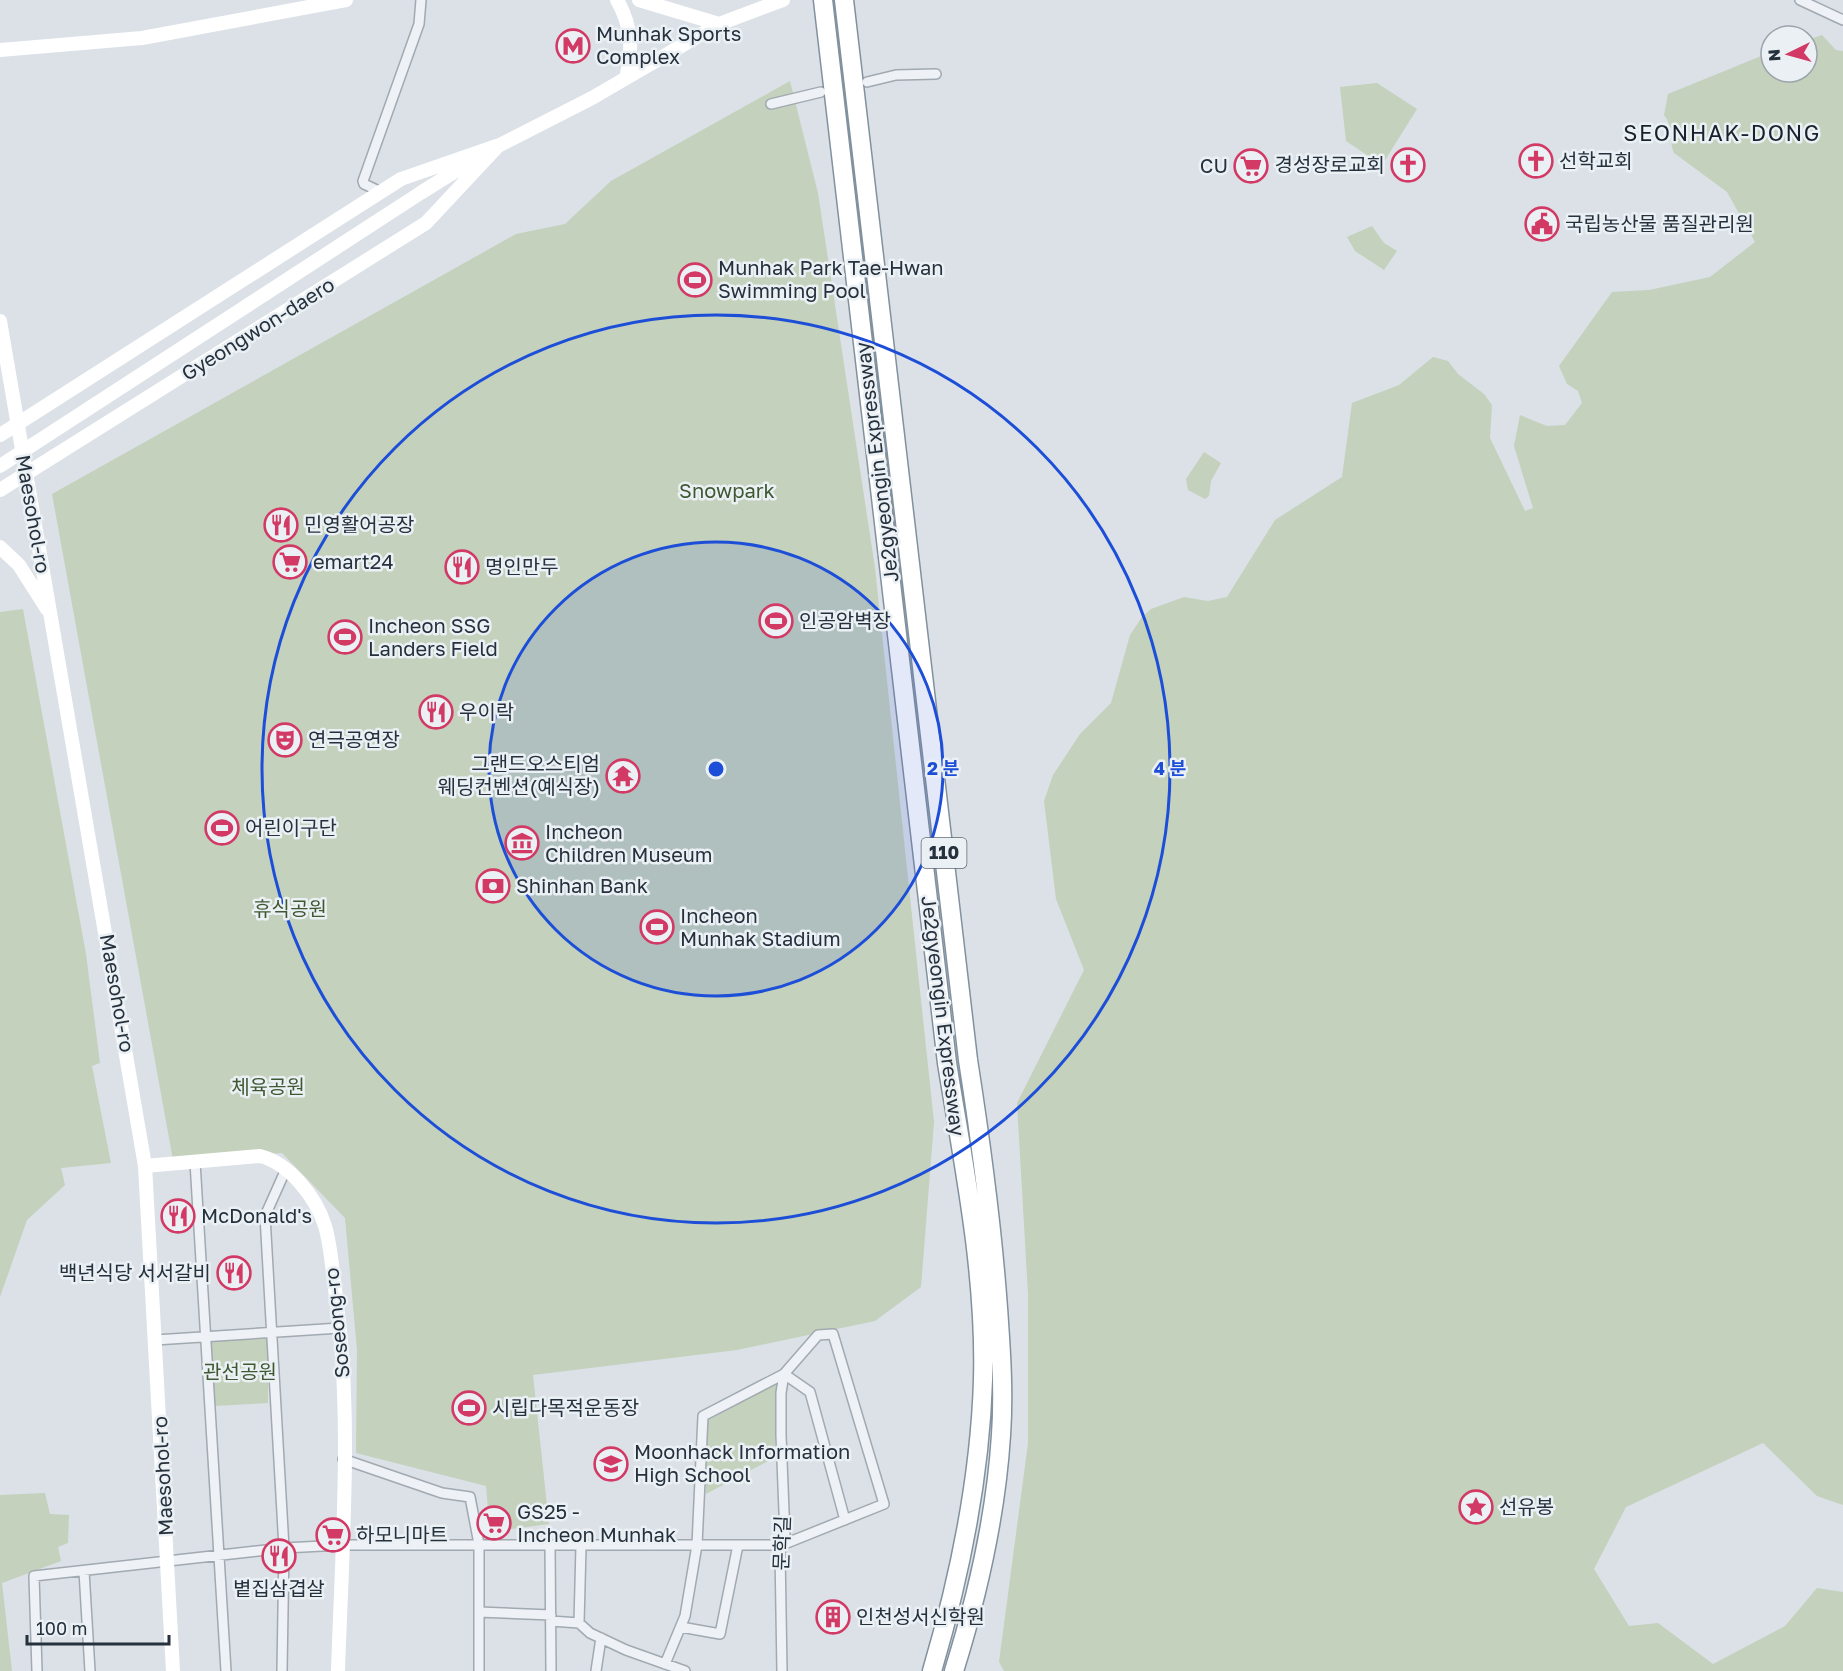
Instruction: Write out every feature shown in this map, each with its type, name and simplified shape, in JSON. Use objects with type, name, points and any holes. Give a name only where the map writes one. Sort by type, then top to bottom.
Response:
[{"type":"highway","name":"Je2gyeongin Expressway","points":[[823,0],[945,1051],[972,1219],[981,1303],[983,1377],[980,1437],[954,1597],[932,1671]]},
{"type":"highway","name":"Je2gyeongin Expressway","points":[[844,0],[968,1060],[987,1181],[999,1328],[1002,1434],[996,1493],[971,1614],[954,1671]]},
{"type":"main road","points":[[0,51],[142,38],[346,0]]},
{"type":"main road","points":[[617,0],[627,22],[630,38],[631,58],[626,78]]},
{"type":"main road","points":[[639,0],[719,24]]},
{"type":"main road","name":"Gyeongwon-daero","points":[[0,466],[422,192],[498,146],[626,78],[719,24],[783,0]]},
{"type":"main road","name":"Gyeongwon-daero","points":[[0,435],[401,179],[498,146]]},
{"type":"main road","name":"Gyeongwon-daero","points":[[0,490],[426,224],[498,146]]},
{"type":"main road","name":"Maesohol-ro","points":[[0,321],[145,1166],[173,1671]]},
{"type":"main road","points":[[0,547],[20,565],[51,615]]},
{"type":"main road","name":"Soseong-ro","points":[[145,1166],[260,1156],[275,1160],[286,1169],[317,1207],[325,1227],[344,1351],[338,1671]]},
{"type":"street","points":[[381,192],[364,184],[363,181],[419,24],[421,0]]},
{"type":"street","points":[[1800,0],[1843,20]]},
{"type":"street","points":[[867,82],[896,75],[936,74]]},
{"type":"street","points":[[771,104],[820,92]]},
{"type":"street","points":[[195,1162],[226,1671]]},
{"type":"street","points":[[282,1671],[284,1548],[265,1216],[286,1169]]},
{"type":"street","points":[[155,1340],[340,1328]]},
{"type":"street","points":[[37,1671],[34,1576],[284,1548],[342,1545],[581,1546],[697,1545],[782,1545],[884,1504],[833,1334],[818,1335],[784,1374],[703,1416],[697,1545],[681,1627],[665,1664]]},
{"type":"street","points":[[784,1374],[810,1392],[844,1520]]},
{"type":"street","name":"문학길","points":[[783,1671],[780,1552],[785,1537],[781,1436],[781,1393],[784,1374]]},
{"type":"street","points":[[343,1459],[442,1493],[470,1497],[479,1544],[479,1671]]},
{"type":"street","points":[[550,1545],[551,1671]]},
{"type":"street","points":[[681,1627],[720,1634],[738,1545]]},
{"type":"street","points":[[579,1623],[581,1546]]},
{"type":"street","points":[[84,1571],[90,1671]]},
{"type":"street","points":[[479,1612],[551,1618],[579,1623],[600,1638],[685,1671]]},
{"type":"street","points":[[596,1671],[600,1638]]},
{"type":"street","points":[[650,1671],[652,1660]]},
{"type":"green space","points":[[1822,35],[1836,50],[1843,51],[1843,1505],[1817,1496],[1763,1443],[1626,1507],[1594,1569],[1629,1626],[1658,1623],[1713,1664],[1785,1626],[1817,1588],[1843,1592],[1843,1671],[1004,1671],[999,1662],[1028,1443],[1028,1294],[1017,1103],[1084,970],[1056,899],[1044,801],[1053,775],[1080,734],[1111,703],[1130,635],[1142,617],[1151,609],[1184,597],[1208,601],[1227,597],[1275,520],[1342,477],[1352,403],[1399,385],[1433,357],[1448,361],[1458,374],[1484,394],[1492,405],[1490,438],[1525,511],[1533,508],[1514,446],[1520,415],[1547,426],[1565,425],[1582,403],[1578,391],[1567,384],[1559,366],[1612,292],[1649,290],[1710,277],[1755,242],[1727,192],[1674,153],[1669,125],[1664,115],[1668,94],[1759,57],[1759,84],[1819,84],[1819,36]]},
{"type":"green space","name":"Incheon Munhak Stadium","points":[[790,81],[818,193],[875,568],[934,1122],[921,1287],[875,1321],[737,1350],[533,1375],[549,1524],[490,1532],[486,1486],[356,1453],[357,1350],[345,1218],[282,1153],[173,1160],[52,494],[516,234],[565,224],[611,181]]},
{"type":"green space","points":[[1377,83],[1417,109],[1382,165],[1346,141],[1340,87]]},
{"type":"green space","points":[[1372,226],[1384,243],[1397,251],[1384,270],[1355,251],[1347,237]]},
{"type":"green space","points":[[1204,452],[1221,463],[1211,481],[1209,496],[1205,499],[1188,490],[1186,479]]},
{"type":"green space","points":[[23,609],[86,954],[100,1063],[92,1066],[111,1163],[61,1168],[65,1185],[27,1220],[0,1297],[0,612]]},
{"type":"green space","name":"관선공원","points":[[268,1339],[268,1403],[214,1406],[210,1340]]},
{"type":"green space","points":[[778,1383],[774,1458],[706,1494],[706,1421]]},
{"type":"green space","points":[[45,1493],[50,1514],[69,1515],[68,1543],[58,1547],[61,1561],[2,1583],[12,1671],[0,1671],[0,1495]]},
{"type":"place","name":"Munhak Sports Complex","points":[[573,46]]},
{"type":"place","name":"선학교회","points":[[1536,161]]},
{"type":"place","name":"경성장로교회","points":[[1408,165]]},
{"type":"place","name":"CU","points":[[1251,166]]},
{"type":"place","name":"국립농산물 품질관리원","points":[[1542,224]]},
{"type":"place","name":"Munhak Park Tae-Hwan Swimming Pool","points":[[695,280]]},
{"type":"place","name":"민영활어공장","points":[[281,525]]},
{"type":"place","name":"emart24","points":[[290,562]]},
{"type":"place","name":"명인만두","points":[[462,567]]},
{"type":"place","name":"인공암벽장","points":[[776,621]]},
{"type":"place","name":"Incheon SSG Landers Field","points":[[345,637]]},
{"type":"place","name":"우이락","points":[[436,712]]},
{"type":"place","name":"연극공연장","points":[[285,740]]},
{"type":"place","name":"그랜드오스티엄 웨딩컨벤션(예식장)","points":[[623,776]]},
{"type":"place","name":"어린이구단","points":[[222,828]]},
{"type":"place","name":"Incheon Children Museum","points":[[522,843]]},
{"type":"place","name":"Shinhan Bank","points":[[493,886]]},
{"type":"place","name":"Incheon Munhak Stadium","points":[[657,927]]},
{"type":"place","name":"McDonald's","points":[[178,1216]]},
{"type":"place","name":"백년식당 서서갈비","points":[[234,1273]]},
{"type":"place","name":"시립다목적운동장","points":[[469,1408]]},
{"type":"place","name":"Moonhack Information High School","points":[[611,1464]]},
{"type":"place","name":"선유봉","points":[[1476,1507]]},
{"type":"place","name":"GS25 - Incheon Munhak","points":[[494,1523]]},
{"type":"place","name":"하모니마트","points":[[333,1535]]},
{"type":"place","name":"볕집삼겹살","points":[[279,1556]]},
{"type":"place","name":"인천성서신학원","points":[[833,1617]]},
{"type":"district","name":"SEONHAK-DONG","points":[[1722,133]]},
{"type":"park label","name":"Snowpark","points":[[727,491]]},
{"type":"park label","name":"휴식공원","points":[[290,909]]},
{"type":"park label","name":"체육공원","points":[[268,1087]]}]
